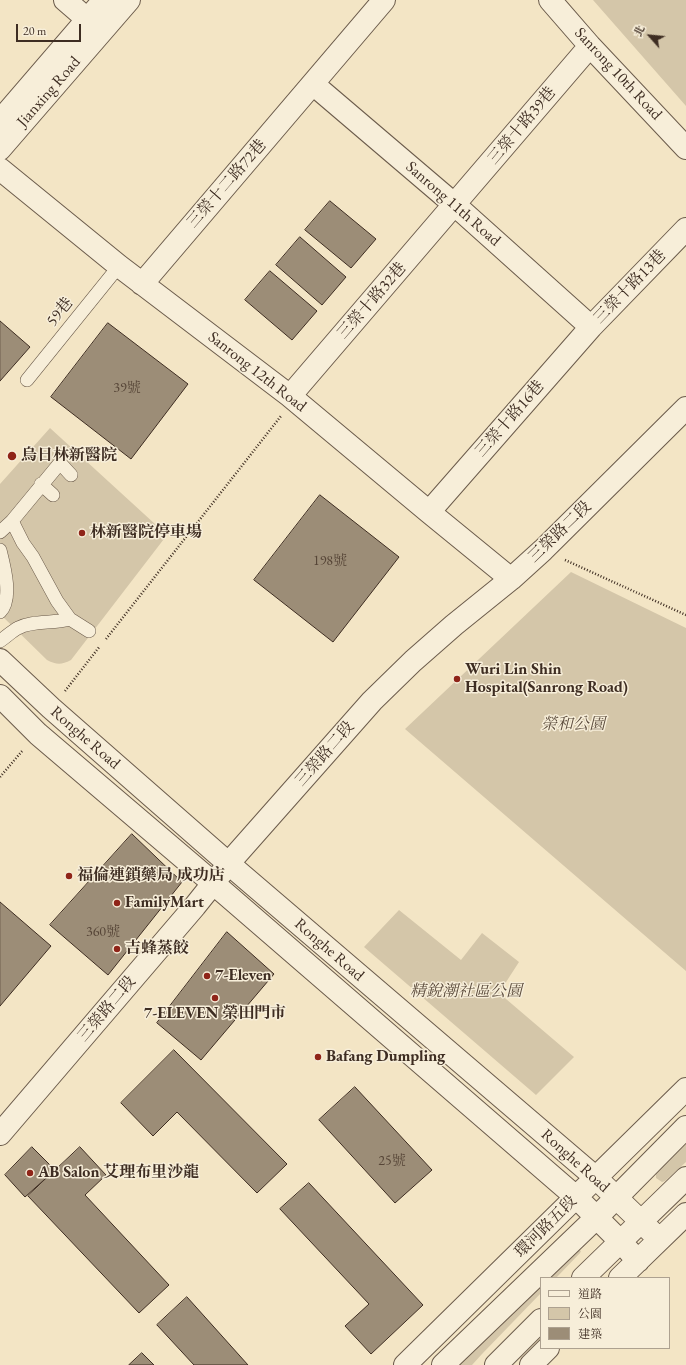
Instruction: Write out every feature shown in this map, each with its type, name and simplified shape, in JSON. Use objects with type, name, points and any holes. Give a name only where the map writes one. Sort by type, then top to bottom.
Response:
[{"type":"street","points":[[65,0],[87,19]]},
{"type":"street","name":"Jianxing Road","points":[[0,121],[104,0]]},
{"type":"street","name":"Jianxing Road","points":[[0,149],[130,0]]},
{"type":"street","name":"三榮十二路72巷","points":[[142,284],[384,0]]},
{"type":"street","name":"Sanrong 10th Road","points":[[550,0],[590,46],[686,148]]},
{"type":"street","name":"三榮十路39巷","points":[[455,205],[590,46]]},
{"type":"street","name":"Sanrong 11th Road","points":[[313,84],[455,205],[591,327]]},
{"type":"street","name":"Sanrong 12th Road","points":[[0,169],[119,266],[292,398],[511,579]]},
{"type":"street","name":"三榮十路32巷","points":[[292,398],[455,205]]},
{"type":"street","name":"三榮十路13巷","points":[[591,327],[686,229]]},
{"type":"street","name":"三榮十路16巷","points":[[429,512],[591,327]]},
{"type":"street","name":"三榮路二段","points":[[0,1134],[213,882],[372,701],[413,661],[454,625],[511,579],[543,550],[686,408]]},
{"type":"street","name":"Ronghe Road","points":[[0,660],[51,708],[229,864],[595,1177],[659,1239]]},
{"type":"street","name":"Ronghe Road","points":[[0,696],[38,734],[213,882],[576,1197],[638,1261]]},
{"type":"street","name":"環河路五段","points":[[405,1365],[526,1248],[595,1177],[686,1089]]},
{"type":"street","name":"環河路五段","points":[[443,1365],[596,1218],[686,1127]]},
{"type":"street","points":[[584,1277],[686,1178]]},
{"type":"street","points":[[621,1277],[686,1214]]},
{"type":"street","points":[[496,1365],[540,1321]]},
{"type":"street","points":[[531,1365],[547,1349]]},
{"type":"lane","name":"59巷","points":[[27,380],[119,266]]},
{"type":"lane","points":[[0,532],[12,521],[41,484],[60,464],[71,475]]},
{"type":"lane","points":[[41,484],[53,495]]},
{"type":"lane","points":[[12,521],[57,601],[70,619],[89,631]]},
{"type":"lane","points":[[0,550],[5,573],[6,596],[0,612]]},
{"type":"lane","points":[[0,641],[18,628],[32,624],[60,622],[70,619]]},
{"type":"path","points":[[51,708],[292,398]]},
{"type":"path","points":[[543,550],[686,615]]},
{"type":"path","points":[[0,777],[38,734]]},
{"type":"green space","points":[[593,0],[686,0],[686,106]]},
{"type":"green space","points":[[50,428],[167,535],[71,660],[59,664],[47,660],[0,614],[0,484]]},
{"type":"green space","name":"榮和公園","points":[[571,572],[686,628],[686,971],[405,729]]},
{"type":"green space","name":"精銳潮社區公園","points":[[399,910],[461,960],[482,933],[519,962],[499,993],[574,1057],[536,1095],[364,947]]},
{"type":"green space","points":[[686,1143],[686,1162],[665,1181],[662,1182],[656,1178],[656,1173]]},
{"type":"green space","points":[[578,1249],[581,1251],[557,1277],[549,1277]]},
{"type":"green space","points":[[540,1286],[540,1294],[472,1365],[459,1365]]},
{"type":"building","points":[[330,201],[376,239],[351,268],[305,230]]},
{"type":"building","points":[[300,237],[346,277],[322,305],[276,265]]},
{"type":"building","points":[[270,271],[317,311],[292,340],[245,300]]},
{"type":"building","points":[[0,321],[30,347],[0,381]]},
{"type":"building","points":[[108,323],[188,384],[131,459],[51,397]]},
{"type":"building","points":[[320,495],[399,557],[333,642],[254,580]]},
{"type":"building","name":"FamilyMart","points":[[132,834],[182,882],[108,975],[50,925]]},
{"type":"building","points":[[0,902],[51,946],[0,1006]]},
{"type":"building","name":"7-ELEVEN 榮田門市","points":[[227,932],[274,974],[201,1060],[157,1023]]},
{"type":"building","points":[[174,1050],[287,1164],[257,1193],[177,1112],[153,1136],[121,1103]]},
{"type":"building","points":[[355,1087],[432,1170],[395,1203],[319,1120]]},
{"type":"building","name":"AB Salon 艾理布里沙龍","points":[[32,1147],[55,1170],[25,1197],[5,1175]]},
{"type":"building","points":[[80,1147],[106,1175],[85,1195],[169,1285],[139,1313],[28,1196]]},
{"type":"building","points":[[309,1183],[423,1305],[371,1354],[345,1326],[369,1304],[280,1209]]},
{"type":"building","points":[[187,1297],[248,1365],[194,1365],[157,1325]]},
{"type":"building","points":[[142,1353],[154,1365],[129,1365]]},
{"type":"place","name":"烏日林新醫院","points":[[12,456]]},
{"type":"place","name":"林新醫院停車場","points":[[82,533]]},
{"type":"place","name":"Wuri Lin Shin Hospital(Sanrong Road)","points":[[457,679]]},
{"type":"place","name":"福倫連鎖藥局 成功店","points":[[69,876]]},
{"type":"place","name":"FamilyMart","points":[[117,903]]},
{"type":"place","name":"吉蜂蒸餃","points":[[117,949]]},
{"type":"place","name":"7-Eleven","points":[[207,976]]},
{"type":"place","name":"7-ELEVEN 榮田門市","points":[[215,998]]},
{"type":"place","name":"Bafang Dumpling","points":[[318,1057]]},
{"type":"place","name":"AB Salon 艾理布里沙龍","points":[[30,1173]]}]
